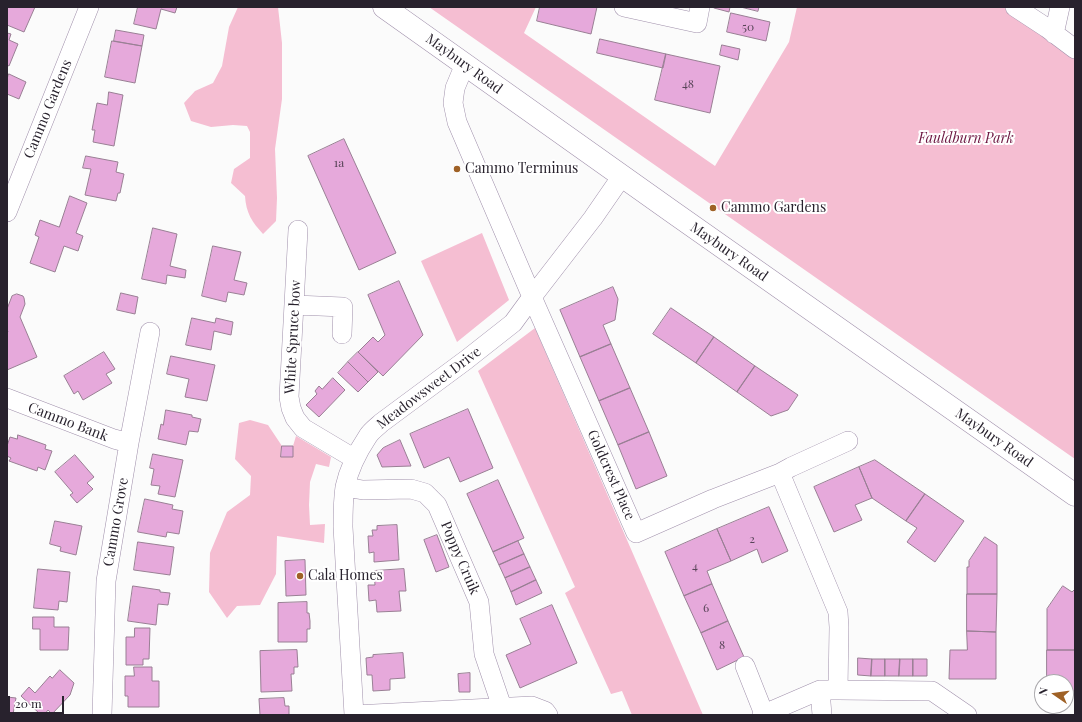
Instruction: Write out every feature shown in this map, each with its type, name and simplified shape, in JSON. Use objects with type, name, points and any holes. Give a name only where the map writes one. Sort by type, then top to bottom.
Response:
[{"type":"main road","name":"Maybury Road","points":[[384,7],[894,369],[1075,495]]},
{"type":"street","name":"Cammo Gardens","points":[[7,212],[89,7]]},
{"type":"street","points":[[624,7],[697,23],[700,7]]},
{"type":"street","points":[[1015,7],[1075,49]]},
{"type":"street","points":[[1054,34],[1060,7]]},
{"type":"street","points":[[465,64],[455,88],[453,103],[457,122],[532,297]]},
{"type":"street","name":"Meadowsweet Drive","points":[[354,715],[343,506],[345,487],[355,459],[368,435],[381,423],[513,323],[593,218],[622,176]]},
{"type":"street","name":"White Spruce bow","points":[[298,230],[289,397],[291,408],[295,418],[304,428],[355,459]]},
{"type":"street","name":"Goldcrest Place","points":[[532,297],[636,533],[780,473],[848,441]]},
{"type":"street","points":[[295,305],[343,307],[342,334]]},
{"type":"street","name":"Cammo Grove","points":[[102,715],[106,581],[129,443],[150,332]]},
{"type":"street","name":"Cammo Bank","points":[[7,398],[114,440],[129,443]]},
{"type":"street","points":[[780,473],[838,612],[839,627],[829,690],[822,715]]},
{"type":"street","name":"Poppy Cruik","points":[[345,487],[363,490],[411,489],[425,493],[437,505],[478,602],[484,654],[502,707]]},
{"type":"street","points":[[745,666],[763,714],[829,690],[932,691],[966,715]]},
{"type":"street","points":[[354,715],[532,706],[545,711],[548,715]]},
{"type":"green space","points":[[238,7],[278,7],[282,43],[282,99],[275,149],[277,198],[276,221],[263,234],[250,217],[245,196],[231,183],[234,169],[250,158],[250,132],[247,126],[233,125],[211,127],[191,121],[184,103],[195,91],[213,83],[222,66],[229,27]]},
{"type":"green space","name":"Fauldburn Park","points":[[429,7],[536,7],[524,33],[715,166],[789,42],[797,7],[1006,7],[1075,56],[1075,459]]},
{"type":"green space","points":[[482,233],[509,300],[457,342],[421,261]]},
{"type":"green space","points":[[535,328],[703,715],[632,715],[622,691],[611,694],[565,593],[575,587],[478,371]]},
{"type":"green space","points":[[250,420],[268,425],[282,446],[281,456],[293,457],[293,446],[296,436],[331,457],[329,467],[316,464],[310,482],[310,525],[325,524],[324,543],[277,536],[276,574],[260,605],[237,606],[227,618],[209,592],[210,553],[227,512],[250,495],[251,476],[235,459],[239,423]]},
{"type":"building","points":[[7,7],[35,7],[24,32],[7,25]]},
{"type":"building","points":[[138,7],[177,7],[175,13],[161,9],[156,29],[134,24]]},
{"type":"building","points":[[540,7],[597,7],[591,34],[537,21]]},
{"type":"building","points":[[714,7],[730,7],[729,12]]},
{"type":"building","points":[[741,7],[759,7],[758,11]]},
{"type":"building","points":[[731,13],[770,22],[766,41],[727,32]]},
{"type":"building","points":[[116,30],[144,35],[142,46],[114,41]]},
{"type":"building","points":[[7,33],[11,34],[9,40],[18,44],[9,66],[7,65]]},
{"type":"building","points":[[600,39],[666,54],[663,68],[597,53]]},
{"type":"building","points":[[112,41],[142,46],[135,83],[105,77]]},
{"type":"building","points":[[722,45],[740,49],[738,60],[720,55]]},
{"type":"building","points":[[666,54],[720,66],[710,113],[655,100]]},
{"type":"building","points":[[9,74],[26,82],[19,99],[7,94],[7,79]]},
{"type":"building","points":[[109,92],[123,95],[114,146],[93,142],[95,130],[92,130],[97,103],[107,105]]},
{"type":"building","points":[[344,139],[396,253],[359,270],[308,156]]},
{"type":"building","points":[[86,156],[118,162],[116,172],[124,174],[120,193],[118,193],[116,201],[85,195],[91,169],[83,168]]},
{"type":"building","points":[[70,196],[87,203],[76,233],[83,236],[78,251],[64,246],[55,272],[30,263],[39,237],[35,235],[40,220],[59,227]]},
{"type":"building","points":[[153,228],[177,234],[170,266],[186,270],[185,278],[167,275],[166,284],[142,279]]},
{"type":"building","points":[[213,246],[241,252],[234,280],[247,283],[244,295],[228,292],[226,302],[202,296]]},
{"type":"building","points":[[399,281],[423,335],[383,376],[358,352],[373,337],[378,342],[385,335],[368,295]]},
{"type":"building","points":[[613,287],[618,299],[615,320],[603,325],[611,344],[580,357],[560,310]]},
{"type":"building","points":[[121,293],[138,297],[135,314],[117,310]]},
{"type":"building","points":[[17,294],[23,296],[24,298],[25,304],[20,317],[37,357],[7,370],[7,309],[12,296]]},
{"type":"building","points":[[671,308],[714,337],[696,363],[653,334]]},
{"type":"building","points":[[192,318],[215,323],[216,318],[233,322],[231,335],[214,331],[211,350],[186,345]]},
{"type":"building","points":[[714,337],[755,366],[737,392],[696,363]]},
{"type":"building","points":[[611,344],[630,388],[599,401],[580,357]]},
{"type":"building","points":[[104,352],[115,369],[106,374],[112,383],[83,400],[78,391],[74,394],[64,376]]},
{"type":"building","points":[[358,352],[378,372],[368,382],[348,362]]},
{"type":"building","points":[[171,356],[215,365],[207,401],[185,397],[189,379],[167,374]]},
{"type":"building","points":[[348,362],[368,382],[358,392],[338,373]]},
{"type":"building","points":[[755,366],[798,395],[788,410],[771,416],[737,392]]},
{"type":"building","points":[[333,378],[345,390],[319,417],[306,405],[317,394],[315,391],[319,386],[322,389]]},
{"type":"building","points":[[630,388],[649,432],[618,445],[599,401]]},
{"type":"building","points":[[468,409],[493,468],[460,482],[449,457],[424,468],[410,434]]},
{"type":"building","points":[[166,410],[192,415],[192,417],[201,419],[198,432],[189,431],[186,445],[158,439]]},
{"type":"building","points":[[649,432],[667,476],[636,489],[618,445]]},
{"type":"building","points":[[18,435],[46,445],[45,449],[52,451],[45,470],[38,467],[37,471],[9,461],[11,458],[7,456],[7,446],[10,437],[17,439]]},
{"type":"building","points":[[400,440],[411,466],[382,467],[377,455],[383,448]]},
{"type":"building","points":[[282,446],[293,446],[293,457],[281,457]]},
{"type":"building","points":[[153,454],[183,460],[175,497],[158,494],[160,486],[151,485],[154,469],[150,468]]},
{"type":"building","points":[[75,455],[94,477],[87,483],[93,489],[77,503],[70,495],[73,493],[55,472]]},
{"type":"building","points":[[875,460],[925,494],[906,521],[872,498],[859,467]]},
{"type":"building","points":[[859,467],[872,498],[855,505],[862,520],[834,532],[814,487]]},
{"type":"building","points":[[498,480],[524,538],[493,552],[467,494]]},
{"type":"building","points":[[925,494],[964,521],[935,562],[907,542],[917,528],[906,521]]},
{"type":"building","points":[[145,499],[173,505],[172,509],[183,511],[179,534],[167,532],[166,537],[138,532]]},
{"type":"building","points":[[769,507],[788,551],[762,563],[757,549],[731,561],[717,529]]},
{"type":"building","points":[[55,521],[82,526],[76,555],[60,551],[61,547],[50,544]]},
{"type":"building","points":[[397,525],[399,560],[374,562],[374,552],[369,553],[368,536],[373,536],[372,530],[377,530],[377,526]]},
{"type":"building","points":[[717,529],[731,561],[707,571],[712,584],[684,596],[665,552]]},
{"type":"building","points":[[437,535],[449,567],[436,572],[424,540]]},
{"type":"building","points":[[985,537],[997,545],[997,594],[967,594],[967,567],[969,567],[969,561]]},
{"type":"building","points":[[518,541],[524,554],[499,565],[493,552]]},
{"type":"building","points":[[138,542],[174,547],[170,575],[134,570]]},
{"type":"building","points":[[524,554],[530,567],[505,578],[499,565]]},
{"type":"building","points":[[305,560],[306,595],[286,596],[285,561]]},
{"type":"building","points":[[530,567],[536,580],[511,592],[505,578]]},
{"type":"building","points":[[38,569],[70,572],[67,602],[59,601],[58,610],[34,608]]},
{"type":"building","points":[[404,569],[406,591],[399,591],[401,611],[377,612],[376,600],[369,601],[368,585],[375,585],[374,571]]},
{"type":"building","points":[[536,580],[542,593],[516,605],[511,592]]},
{"type":"building","points":[[712,584],[728,621],[701,633],[684,596]]},
{"type":"building","points":[[133,586],[170,593],[168,605],[158,604],[156,625],[128,621]]},
{"type":"building","points":[[1063,586],[1072,592],[1075,589],[1075,650],[1047,650],[1047,609]]},
{"type":"building","points":[[967,594],[997,594],[996,632],[967,631]]},
{"type":"building","points":[[307,602],[307,613],[309,613],[310,629],[307,629],[307,642],[278,642],[278,603]]},
{"type":"building","points":[[552,605],[577,663],[520,688],[506,655],[531,644],[520,619]]},
{"type":"building","points":[[33,617],[54,617],[54,627],[69,627],[68,650],[40,650],[40,629],[33,629]]},
{"type":"building","points":[[728,621],[744,657],[717,670],[701,633]]},
{"type":"building","points":[[135,628],[150,628],[149,659],[143,659],[143,665],[126,665],[126,637],[134,637]]},
{"type":"building","points":[[967,631],[996,632],[996,679],[949,679],[950,650],[967,650]]},
{"type":"building","points":[[297,650],[298,667],[294,667],[294,674],[291,674],[292,691],[261,692],[260,651]]},
{"type":"building","points":[[1047,650],[1075,650],[1075,691],[1074,674],[1047,674]]},
{"type":"building","points":[[403,653],[405,678],[390,679],[390,690],[373,691],[372,675],[367,675],[366,658],[373,657],[373,655]]},
{"type":"building","points":[[858,658],[872,659],[871,676],[858,675]]},
{"type":"building","points":[[872,659],[885,659],[885,676],[871,676]]},
{"type":"building","points":[[885,659],[900,659],[899,676],[885,676]]},
{"type":"building","points":[[900,659],[913,659],[913,676],[899,676]]},
{"type":"building","points":[[913,659],[927,659],[927,676],[913,676]]},
{"type":"building","points":[[134,667],[152,667],[152,681],[159,681],[159,707],[128,707],[128,696],[125,696],[125,676],[134,676]]},
{"type":"building","points":[[60,670],[74,683],[70,695],[52,714],[48,710],[44,715],[41,715],[21,696],[29,687],[35,693],[50,676],[52,678]]},
{"type":"building","points":[[470,673],[470,692],[459,692],[458,674]]},
{"type":"building","points":[[7,697],[16,698],[13,714],[7,713]]},
{"type":"building","points":[[284,698],[285,706],[289,706],[289,715],[260,715],[259,699]]},
{"type":"place","name":"Cammo Terminus","points":[[457,169]]},
{"type":"place","name":"Cammo Gardens","points":[[713,208]]},
{"type":"place","name":"Cala Homes","points":[[300,576]]}]
